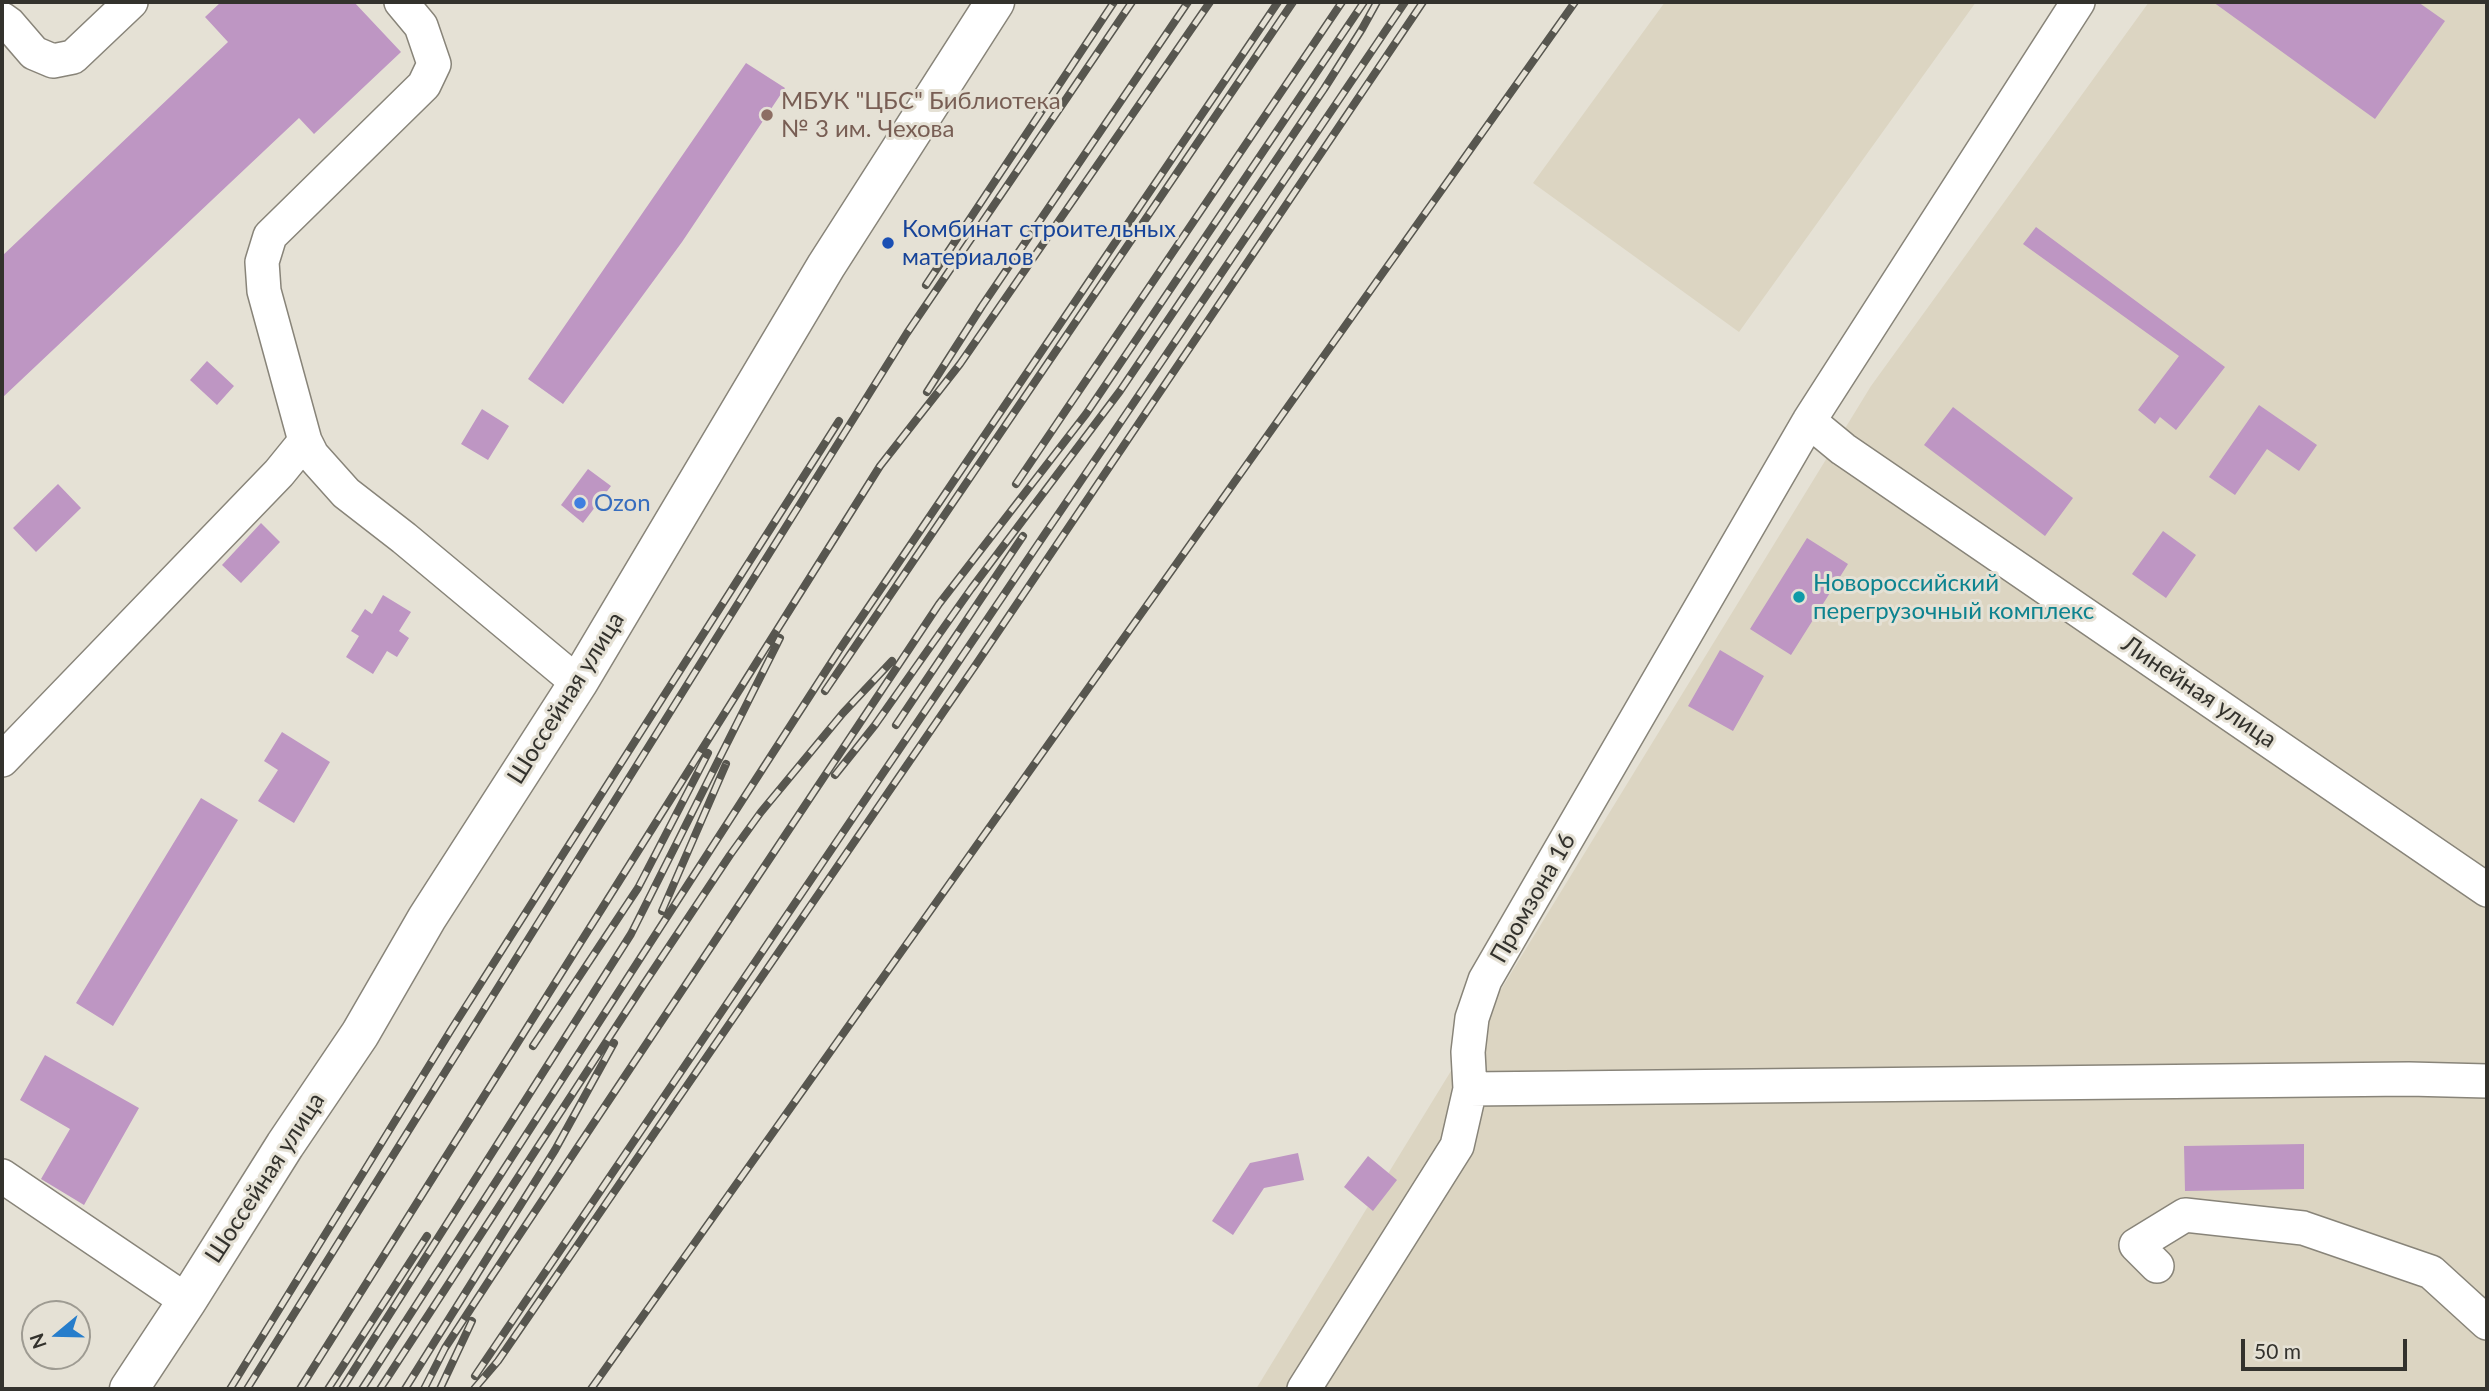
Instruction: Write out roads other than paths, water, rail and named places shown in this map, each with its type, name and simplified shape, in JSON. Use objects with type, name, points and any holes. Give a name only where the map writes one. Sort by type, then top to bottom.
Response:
[{"type":"main road","name":"Шоссейная улица","points":[[129,1389],[285,1145],[360,1034],[427,918],[578,684],[826,266],[995,2]]},
{"type":"street","points":[[2,19],[34,53],[53,61],[73,57],[131,2]]},
{"type":"street","points":[[401,2],[421,26],[434,64],[424,85],[270,236],[262,262],[264,291],[305,441],[312,455],[346,493],[404,538],[578,684]]},
{"type":"street","name":"Промзона 16","points":[[1304,1389],[1457,1146],[1469,1089],[1468,1052],[1472,1018],[1485,980],[1809,421],[2078,2]]},
{"type":"street","name":"Линейная улица","points":[[1809,421],[1843,449],[2487,890]]},
{"type":"street","points":[[2,760],[279,472],[305,441]]},
{"type":"street","points":[[1469,1089],[2409,1079],[2487,1081]]},
{"type":"street","points":[[2,1177],[187,1301]]},
{"type":"street","points":[[2157,1266],[2136,1245],[2185,1215],[2303,1228],[2431,1272],[2487,1323]]},
{"type":"railway","points":[[926,285],[1114,2]]},
{"type":"railway","points":[[247,1389],[907,333],[1132,2]]},
{"type":"railway","points":[[927,392],[982,306],[1188,2]]},
{"type":"railway","points":[[300,1389],[880,466],[960,364],[1210,2]]},
{"type":"railway","points":[[362,1389],[840,649],[1278,2]]},
{"type":"railway","points":[[825,691],[1293,2]]},
{"type":"railway","points":[[1016,484],[1342,2]]},
{"type":"railway","points":[[424,1389],[445,1348],[492,1276],[939,604],[1086,414],[1364,2]]},
{"type":"railway","points":[[835,775],[875,725],[971,589],[1120,391],[1324,89],[1377,2]]},
{"type":"railway","points":[[475,1376],[1405,2]]},
{"type":"railway","points":[[474,1389],[498,1361],[977,663],[1423,2]]},
{"type":"railway","points":[[591,1389],[1575,2]]},
{"type":"railway","points":[[230,1389],[451,1030],[839,421]]},
{"type":"railway","points":[[896,725],[1023,536]]},
{"type":"railway","points":[[342,1389],[631,934],[780,638]]},
{"type":"railway","points":[[380,1389],[730,855],[761,812],[843,713],[892,661]]},
{"type":"railway","points":[[533,1046],[638,888],[708,753]]},
{"type":"railway","points":[[662,911],[726,764]]},
{"type":"railway","points":[[405,1389],[555,1150],[614,1043]]},
{"type":"railway","points":[[328,1389],[427,1236]]},
{"type":"railway","points":[[440,1389],[472,1321]]},
{"type":"place","name":"МБУК \"ЦБС\" Библиотека № 3 им. Чехова","points":[[767,115]]},
{"type":"place","name":"Комбинат строительных материалов","points":[[888,243]]},
{"type":"place","name":"Ozon","points":[[580,503]]},
{"type":"place","name":"Новороссийский перегрузочный комплекс","points":[[1799,597]]}]
